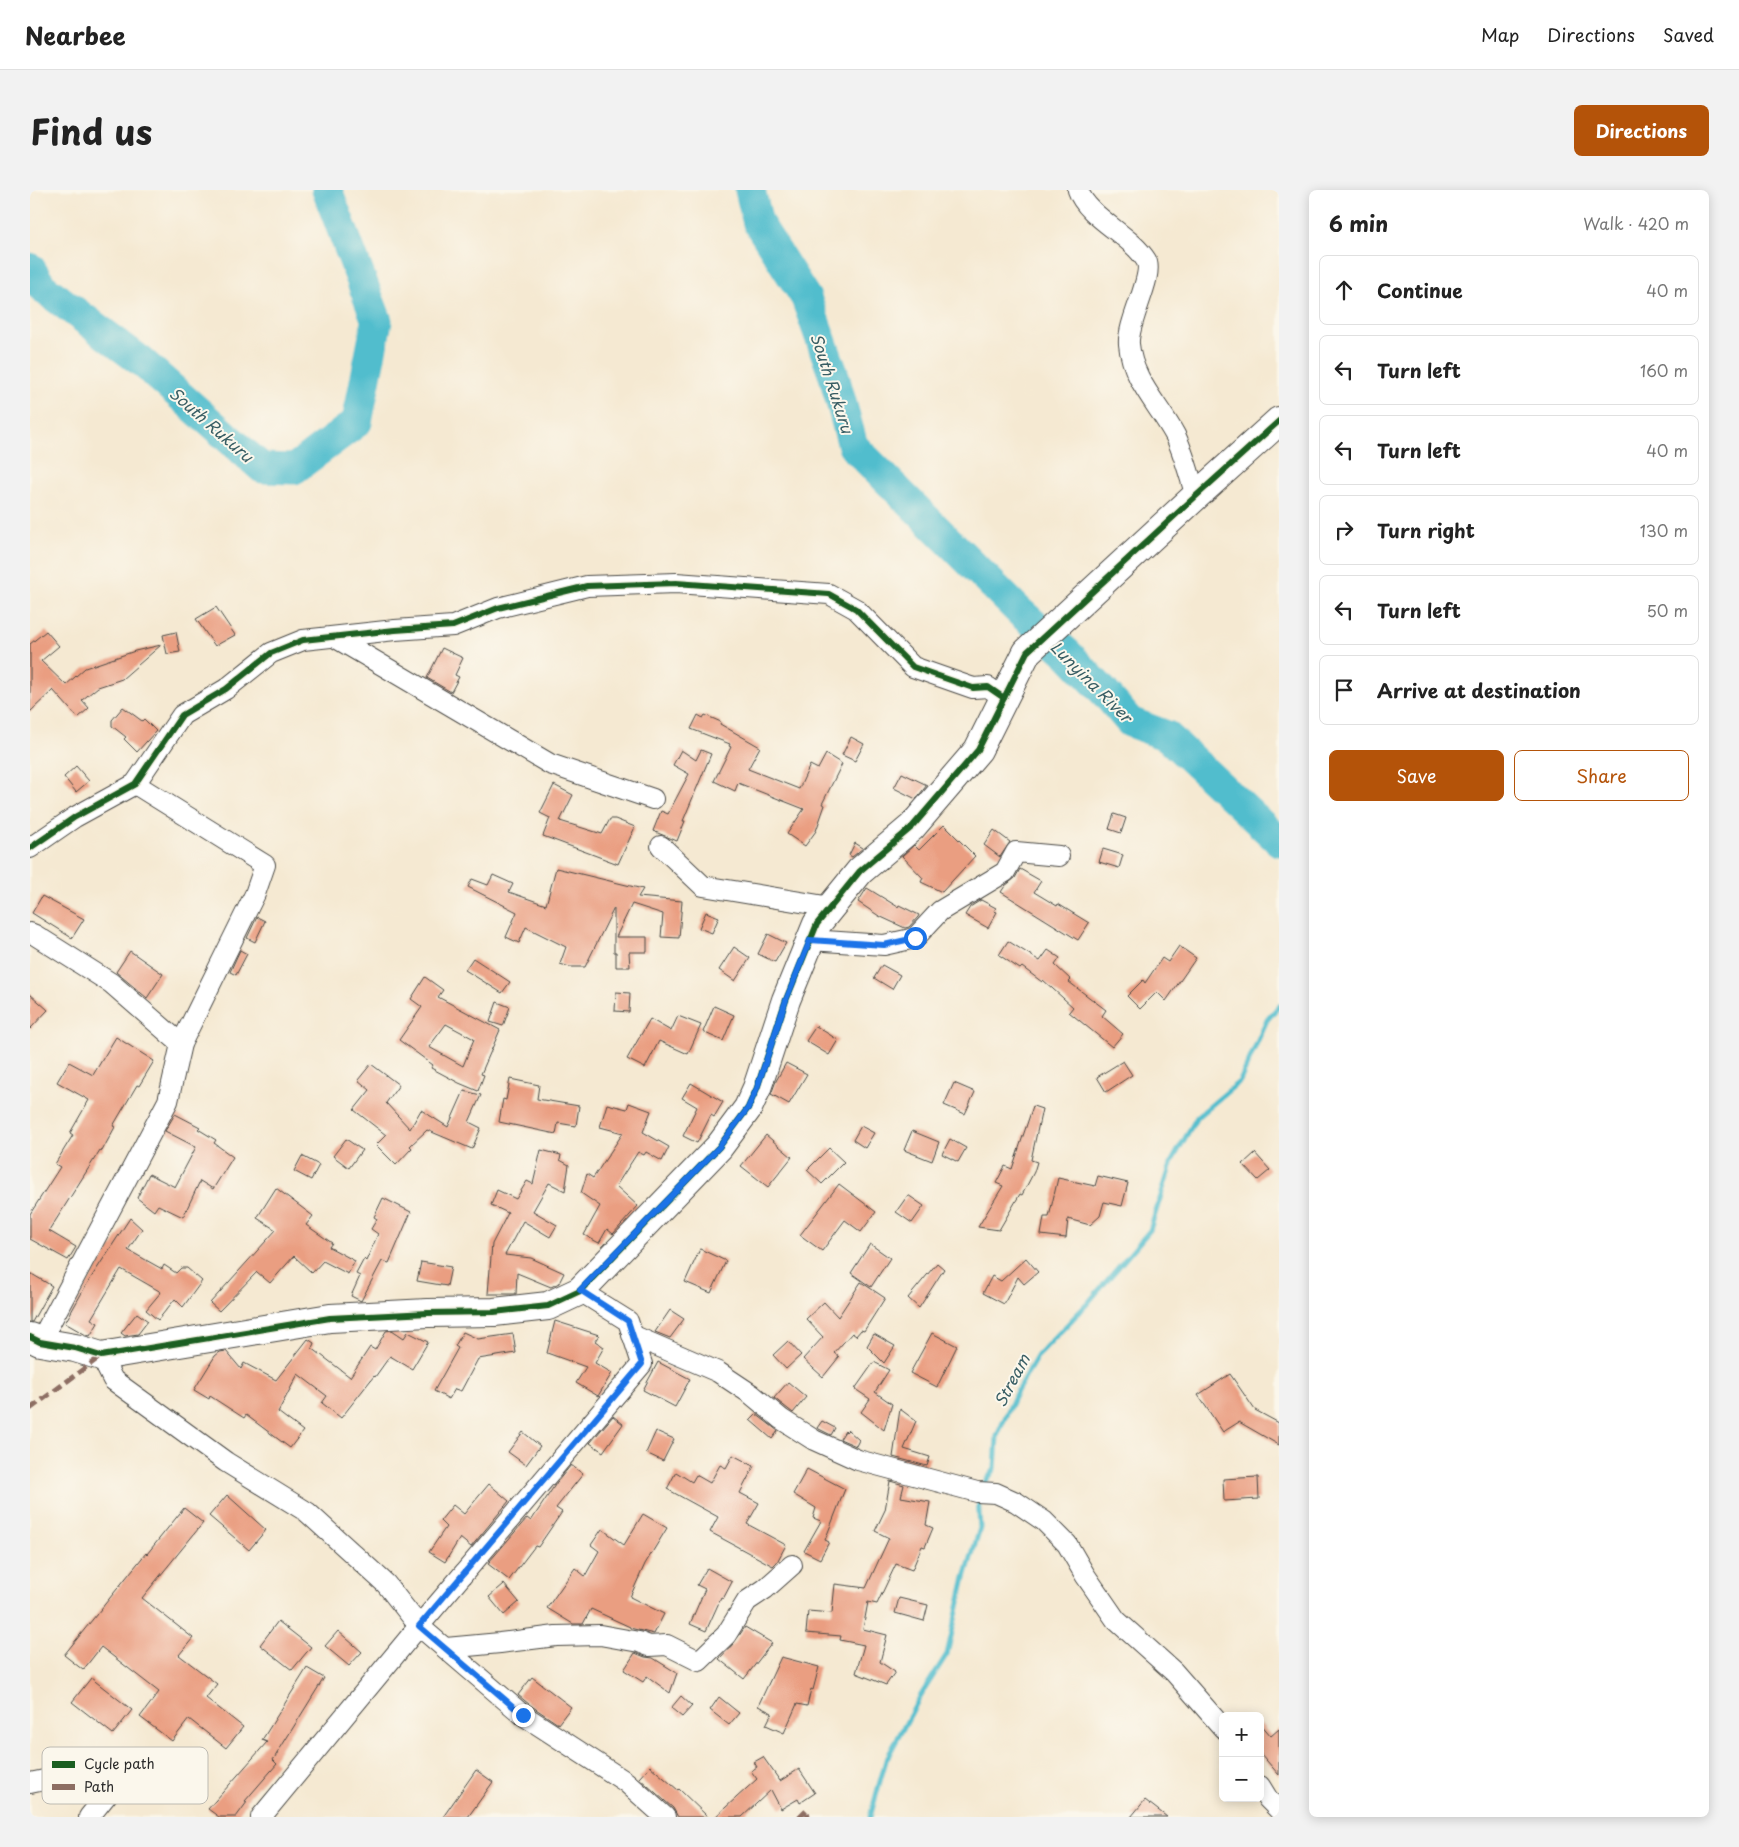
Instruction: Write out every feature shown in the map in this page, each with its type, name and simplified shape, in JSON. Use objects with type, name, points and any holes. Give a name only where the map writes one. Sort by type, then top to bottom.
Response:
[{"type":"street","points":[[1078,190],[1088,207],[1117,230],[1146,261],[1148,274],[1130,329],[1129,346],[1140,382],[1175,435],[1196,496]]},
{"type":"street","points":[[135,784],[265,866],[255,894],[180,1044],[168,1101],[35,1340],[75,1348],[101,1356],[330,1318],[494,1312],[548,1306],[580,1290],[719,1147],[748,1108],[757,1088],[786,1000],[817,924],[860,871],[912,827],[978,750],[1027,652],[1279,421]]},
{"type":"street","points":[[30,848],[75,817],[135,784],[182,715],[226,688],[271,653],[304,640],[453,626],[498,608],[587,586],[676,582],[829,594],[856,609],[912,668],[973,688],[988,687],[1004,698]]},
{"type":"street","points":[[336,638],[550,764],[653,799]]},
{"type":"street","points":[[661,846],[703,886],[831,907]]},
{"type":"street","points":[[810,940],[884,945],[915,938],[940,911],[1005,872],[1016,852],[1059,856]]},
{"type":"street","points":[[30,933],[111,982],[180,1044]]},
{"type":"street","points":[[261,1817],[419,1626],[642,1364],[628,1321],[580,1290]]},
{"type":"street","points":[[632,1335],[718,1372],[751,1394],[781,1419],[798,1430],[814,1440],[858,1460],[977,1492],[996,1493],[1016,1502],[1044,1521],[1067,1544],[1085,1575],[1116,1620],[1174,1672],[1219,1723]]},
{"type":"street","points":[[101,1356],[113,1380],[226,1462],[306,1512],[386,1584],[419,1626],[523,1715],[626,1782],[665,1817]]},
{"type":"street","points":[[446,1648],[556,1636],[600,1635],[639,1642],[649,1646],[667,1645],[699,1661],[726,1635],[746,1601],[765,1589],[792,1565]]},
{"type":"street","points":[[1264,1792],[1279,1810]]},
{"type":"street","points":[[89,1817],[100,1804]]},
{"type":"building","points":[[216,607],[235,635],[215,646],[196,619]]},
{"type":"building","points":[[46,631],[59,646],[41,661],[66,685],[85,668],[135,651],[161,645],[122,679],[98,687],[82,700],[89,708],[78,718],[53,690],[30,712],[30,644]]},
{"type":"building","points":[[176,632],[180,652],[167,654],[163,635]]},
{"type":"building","points":[[442,648],[463,658],[455,675],[459,677],[451,692],[427,678]]},
{"type":"building","points":[[123,707],[142,721],[144,719],[156,731],[137,752],[124,739],[126,737],[112,726],[112,720]]},
{"type":"building","points":[[698,715],[703,718],[705,715],[721,722],[720,724],[760,747],[748,769],[799,789],[810,765],[818,769],[826,754],[842,764],[822,804],[825,805],[816,831],[805,846],[787,834],[804,809],[738,783],[735,791],[714,781],[731,747],[729,746],[730,744],[691,729]]},
{"type":"building","points":[[851,737],[864,744],[855,761],[842,755]]},
{"type":"building","points":[[681,750],[696,760],[701,750],[711,754],[683,821],[685,821],[677,841],[653,831],[661,811],[668,814],[689,774],[673,765]]},
{"type":"building","points":[[76,766],[89,781],[76,792],[64,777]]},
{"type":"building","points":[[902,773],[927,785],[916,799],[894,788]]},
{"type":"building","points":[[554,785],[573,795],[560,821],[602,834],[610,819],[615,819],[635,827],[618,864],[543,836],[550,818],[540,813]]},
{"type":"building","points":[[1114,814],[1126,818],[1121,833],[1109,829]]},
{"type":"building","points":[[944,825],[975,856],[942,892],[921,882],[923,878],[902,856],[914,845],[919,850]]},
{"type":"building","points":[[994,830],[1010,842],[1000,857],[984,845]]},
{"type":"building","points":[[855,843],[863,848],[852,857],[849,855]]},
{"type":"building","points":[[1103,849],[1123,855],[1119,868],[1099,862]]},
{"type":"building","points":[[556,868],[643,889],[638,897],[682,901],[679,938],[661,937],[663,914],[632,904],[616,937],[647,937],[647,952],[629,952],[630,967],[616,967],[614,908],[585,967],[570,967],[560,964],[566,947],[526,927],[519,943],[506,937],[517,912],[468,887],[472,879],[488,885],[493,875],[513,884],[509,892],[546,905]]},
{"type":"building","points":[[1020,869],[1041,881],[1034,892],[1089,923],[1078,940],[1001,892],[1015,878]]},
{"type":"building","points":[[867,888],[898,907],[899,905],[919,915],[918,917],[909,927],[905,928],[879,916],[858,902]]},
{"type":"building","points":[[42,896],[84,919],[72,938],[32,913]]},
{"type":"building","points":[[981,900],[996,908],[994,911],[997,912],[988,928],[965,915],[970,907]]},
{"type":"building","points":[[706,912],[719,917],[712,933],[699,928]]},
{"type":"building","points":[[257,917],[265,921],[255,942],[247,938]]},
{"type":"building","points":[[768,934],[786,943],[775,962],[758,954]]},
{"type":"building","points":[[1008,941],[1040,961],[1048,950],[1060,958],[1055,965],[1071,980],[1069,982],[1106,1010],[1102,1016],[1123,1034],[1112,1047],[1069,1012],[1073,1007],[1043,980],[1042,982],[1022,967],[1020,969],[999,955]]},
{"type":"building","points":[[1179,946],[1196,958],[1166,1001],[1157,992],[1140,1009],[1127,996],[1143,980],[1145,983],[1162,958],[1168,962]]},
{"type":"building","points":[[734,947],[750,958],[735,981],[719,970]]},
{"type":"building","points":[[240,950],[247,954],[236,975],[230,972]]},
{"type":"building","points":[[130,951],[163,974],[147,998],[116,972]]},
{"type":"building","points":[[473,958],[510,982],[502,993],[465,970]]},
{"type":"building","points":[[882,965],[900,975],[892,989],[874,978]]},
{"type":"building","points":[[425,977],[443,990],[438,997],[500,1030],[481,1074],[484,1075],[478,1091],[431,1068],[433,1065],[399,1040],[422,1007],[411,999]],"holes":[[[446,1024],[474,1039],[463,1066],[429,1047]]]},
{"type":"building","points":[[616,992],[630,993],[629,1012],[615,1011]]},
{"type":"building","points":[[30,994],[48,1010],[30,1029]]},
{"type":"building","points":[[497,1002],[510,1007],[503,1026],[490,1022]]},
{"type":"building","points":[[714,1006],[734,1015],[723,1041],[703,1032]]},
{"type":"building","points":[[678,1016],[701,1025],[688,1054],[659,1041],[645,1068],[627,1059],[650,1019],[671,1031]]},
{"type":"building","points":[[816,1026],[838,1040],[829,1055],[806,1041]]},
{"type":"building","points":[[116,1037],[154,1061],[139,1086],[137,1085],[113,1126],[115,1127],[102,1151],[100,1150],[49,1231],[76,1247],[68,1260],[30,1239],[30,1214],[60,1167],[55,1164],[73,1135],[70,1133],[89,1100],[57,1082],[69,1062],[93,1075]]},
{"type":"building","points":[[1123,1061],[1132,1075],[1106,1092],[1097,1077]]},
{"type":"building","points":[[786,1063],[807,1074],[789,1104],[771,1094]]},
{"type":"building","points":[[371,1064],[399,1085],[386,1103],[410,1129],[421,1110],[448,1127],[464,1091],[481,1095],[469,1122],[481,1128],[472,1149],[427,1130],[410,1146],[412,1148],[396,1165],[376,1145],[386,1135],[354,1110],[370,1090],[358,1080]]},
{"type":"building","points":[[510,1079],[539,1085],[537,1099],[579,1106],[576,1126],[558,1123],[556,1134],[499,1122],[503,1099],[506,1100]]},
{"type":"building","points":[[691,1083],[723,1102],[714,1117],[711,1115],[697,1143],[683,1136],[697,1107],[682,1098]]},
{"type":"building","points":[[954,1083],[975,1092],[965,1114],[944,1105]]},
{"type":"building","points":[[629,1103],[651,1111],[643,1132],[669,1147],[662,1161],[646,1152],[644,1155],[638,1152],[616,1186],[638,1206],[613,1234],[607,1229],[599,1243],[584,1235],[600,1206],[581,1193],[587,1174],[593,1178],[623,1133],[600,1127],[607,1104],[627,1109]]},
{"type":"building","points":[[1033,1106],[1042,1109],[1031,1160],[1037,1162],[1034,1172],[1022,1195],[1020,1194],[999,1230],[978,1227],[1003,1186],[996,1183],[1005,1166],[1012,1169]]},
{"type":"building","points":[[175,1114],[200,1127],[198,1129],[216,1140],[214,1143],[233,1157],[213,1189],[200,1181],[183,1217],[158,1205],[154,1211],[137,1198],[149,1174],[175,1187],[196,1147],[165,1131]]},
{"type":"building","points":[[861,1126],[874,1133],[865,1148],[853,1140]]},
{"type":"building","points":[[912,1131],[939,1142],[932,1161],[904,1150]]},
{"type":"building","points":[[766,1135],[792,1157],[768,1187],[741,1166]]},
{"type":"building","points":[[346,1139],[362,1150],[349,1168],[333,1156]]},
{"type":"building","points":[[950,1139],[966,1148],[958,1162],[942,1154]]},
{"type":"building","points":[[829,1148],[844,1162],[822,1184],[807,1170]]},
{"type":"building","points":[[541,1150],[561,1155],[560,1160],[569,1165],[565,1191],[549,1183],[533,1211],[557,1225],[550,1237],[523,1221],[505,1255],[531,1258],[564,1273],[559,1283],[551,1287],[517,1273],[516,1294],[488,1294],[492,1244],[508,1213],[491,1205],[497,1190],[516,1199],[527,1181],[533,1184]]},
{"type":"building","points":[[1255,1153],[1270,1170],[1258,1180],[1243,1164]]},
{"type":"building","points":[[302,1156],[319,1165],[311,1180],[294,1171]]},
{"type":"building","points":[[1098,1176],[1128,1183],[1122,1206],[1104,1202],[1100,1216],[1090,1225],[1068,1219],[1066,1238],[1041,1235],[1044,1217],[1049,1217],[1058,1178],[1095,1186]]},
{"type":"building","points":[[839,1184],[876,1212],[861,1232],[845,1220],[822,1251],[800,1235]]},
{"type":"building","points":[[276,1188],[313,1216],[306,1225],[332,1243],[329,1247],[355,1261],[348,1274],[323,1261],[312,1273],[294,1256],[270,1283],[257,1272],[219,1311],[210,1303],[276,1230],[257,1218]]},
{"type":"building","points":[[908,1195],[924,1206],[912,1223],[896,1212]]},
{"type":"building","points":[[383,1198],[411,1212],[389,1263],[382,1261],[361,1301],[351,1296],[360,1276],[356,1274],[364,1259],[366,1261],[378,1234],[371,1229],[377,1219],[374,1217]]},
{"type":"building","points":[[130,1218],[142,1229],[128,1250],[162,1269],[164,1265],[176,1273],[181,1268],[187,1268],[202,1281],[183,1307],[175,1299],[158,1320],[146,1310],[161,1292],[121,1269],[91,1319],[98,1323],[90,1336],[86,1335],[65,1323],[85,1287]]},
{"type":"building","points":[[870,1244],[890,1258],[871,1287],[851,1273]]},
{"type":"building","points":[[700,1249],[726,1261],[711,1293],[685,1282]]},
{"type":"building","points":[[1026,1258],[1038,1272],[1024,1284],[1018,1277],[1004,1304],[983,1293],[992,1276],[1001,1281]]},
{"type":"building","points":[[421,1262],[451,1267],[447,1286],[417,1281]]},
{"type":"building","points":[[937,1263],[944,1269],[919,1308],[908,1298]]},
{"type":"building","points":[[30,1273],[52,1286],[32,1322],[30,1322]]},
{"type":"building","points":[[861,1282],[885,1298],[864,1331],[861,1330],[856,1336],[852,1333],[834,1353],[839,1357],[823,1377],[803,1359],[823,1337],[806,1319],[824,1302],[838,1317]]},
{"type":"building","points":[[670,1310],[684,1319],[670,1338],[655,1332]]},
{"type":"building","points":[[137,1313],[148,1321],[138,1334],[125,1336],[121,1333]]},
{"type":"building","points":[[555,1321],[599,1335],[595,1341],[604,1347],[595,1363],[612,1373],[598,1396],[576,1383],[586,1367],[547,1353]]},
{"type":"building","points":[[392,1330],[404,1338],[408,1332],[428,1342],[412,1369],[390,1356],[341,1418],[322,1403],[327,1396],[298,1374],[278,1412],[303,1431],[290,1448],[246,1415],[244,1418],[210,1396],[209,1399],[194,1390],[215,1356],[220,1352],[226,1351],[241,1369],[244,1363],[276,1380],[308,1339],[314,1343],[312,1348],[350,1377],[370,1347],[375,1350],[386,1331]]},
{"type":"building","points":[[463,1332],[478,1339],[513,1334],[516,1353],[478,1359],[461,1391],[455,1389],[449,1399],[434,1391],[458,1348],[455,1346]]},
{"type":"building","points":[[932,1333],[957,1346],[937,1387],[910,1373]]},
{"type":"building","points":[[874,1334],[895,1346],[884,1363],[867,1346]]},
{"type":"building","points":[[788,1341],[801,1355],[786,1369],[773,1355]]},
{"type":"building","points":[[658,1362],[690,1379],[675,1407],[643,1390]]},
{"type":"building","points":[[874,1362],[889,1370],[875,1392],[892,1404],[884,1430],[861,1412],[870,1399],[855,1389]]},
{"type":"building","points":[[1230,1374],[1255,1410],[1279,1423],[1279,1445],[1239,1422],[1223,1432],[1198,1395]]},
{"type":"building","points":[[788,1382],[806,1397],[793,1413],[774,1398]]},
{"type":"building","points":[[900,1409],[916,1421],[904,1449],[930,1457],[927,1466],[893,1457]]},
{"type":"building","points":[[756,1414],[778,1431],[772,1439],[750,1420]]},
{"type":"building","points":[[613,1416],[623,1424],[603,1452],[590,1443]]},
{"type":"building","points":[[822,1421],[835,1428],[831,1435],[817,1428]]},
{"type":"building","points":[[848,1430],[859,1440],[856,1446],[840,1439],[845,1431]]},
{"type":"building","points":[[656,1431],[674,1439],[663,1461],[646,1453]]},
{"type":"building","points":[[523,1432],[540,1446],[526,1465],[508,1452]]},
{"type":"building","points":[[733,1455],[754,1466],[740,1493],[759,1503],[747,1524],[786,1545],[773,1566],[710,1532],[718,1517],[667,1489],[676,1472],[692,1482],[696,1475],[710,1483],[720,1465],[726,1468]]},
{"type":"building","points":[[571,1465],[583,1474],[556,1508],[562,1512],[538,1547],[535,1546],[509,1580],[488,1564],[489,1562],[527,1518],[531,1521],[557,1482]]},
{"type":"building","points":[[807,1469],[845,1489],[825,1540],[829,1542],[820,1559],[804,1551],[821,1521],[813,1518],[816,1508],[793,1494]]},
{"type":"building","points":[[1258,1477],[1259,1499],[1224,1501],[1223,1479]]},
{"type":"building","points":[[890,1481],[904,1485],[901,1497],[930,1502],[926,1525],[933,1528],[925,1547],[922,1546],[912,1570],[896,1564],[877,1604],[868,1602],[863,1629],[887,1635],[880,1662],[895,1672],[886,1685],[856,1673],[864,1645],[840,1640],[841,1636],[806,1633],[808,1611],[832,1613],[835,1584],[866,1588],[889,1538],[875,1531],[885,1510]]},
{"type":"building","points":[[489,1484],[509,1501],[471,1547],[460,1538],[445,1562],[429,1552],[446,1527],[440,1521],[453,1505],[464,1514]]},
{"type":"building","points":[[227,1495],[266,1530],[249,1550],[209,1516]]},
{"type":"building","points":[[184,1508],[203,1523],[142,1598],[193,1638],[179,1655],[217,1684],[206,1698],[243,1727],[226,1748],[189,1719],[172,1741],[140,1717],[159,1692],[101,1647],[83,1670],[64,1655]]},
{"type":"building","points":[[643,1514],[667,1528],[645,1564],[630,1597],[664,1614],[654,1634],[630,1628],[591,1609],[583,1624],[573,1624],[547,1608],[575,1568],[585,1576],[599,1551],[591,1545],[602,1529],[624,1545]]},
{"type":"building","points":[[707,1568],[732,1582],[723,1599],[721,1598],[706,1631],[690,1624],[705,1589],[697,1585]]},
{"type":"building","points":[[504,1584],[519,1602],[504,1615],[489,1597]]},
{"type":"building","points":[[899,1598],[928,1605],[924,1621],[895,1613]]},
{"type":"building","points":[[278,1621],[311,1647],[292,1670],[260,1645]]},
{"type":"building","points":[[745,1627],[772,1643],[744,1679],[719,1659],[734,1643]]},
{"type":"building","points":[[338,1631],[362,1652],[349,1666],[325,1646]]},
{"type":"building","points":[[635,1653],[653,1658],[677,1673],[670,1693],[647,1676],[643,1682],[624,1670]]},
{"type":"building","points":[[781,1657],[819,1667],[807,1706],[797,1704],[784,1733],[766,1725],[772,1713],[758,1706]]},
{"type":"building","points":[[307,1668],[324,1678],[273,1760],[277,1764],[245,1801],[247,1802],[236,1817],[219,1817],[208,1809],[267,1742],[262,1740]]},
{"type":"building","points":[[532,1677],[571,1707],[558,1724],[518,1695]]},
{"type":"building","points":[[91,1678],[132,1710],[113,1734],[72,1702]]},
{"type":"building","points":[[681,1696],[692,1706],[682,1717],[671,1708]]},
{"type":"building","points":[[719,1697],[739,1713],[729,1725],[710,1710]]},
{"type":"building","points":[[1264,1728],[1271,1736],[1279,1729],[1279,1775],[1264,1758]]},
{"type":"building","points":[[763,1757],[780,1781],[799,1769],[815,1793],[800,1803],[798,1799],[781,1809],[771,1790],[742,1817],[715,1817],[757,1779],[751,1771],[757,1767],[754,1762]]},
{"type":"building","points":[[650,1766],[679,1789],[708,1817],[678,1817],[673,1808],[639,1778]]},
{"type":"building","points":[[476,1770],[493,1782],[468,1817],[443,1817]]},
{"type":"building","points":[[1145,1800],[1167,1817],[1131,1817]]},
{"type":"waterway","name":"South Rukuru","points":[[30,268],[42,287],[142,362],[262,468],[294,469],[357,422],[377,321],[327,190]]},
{"type":"waterway","name":"South Rukuru","points":[[750,190],[758,223],[806,298],[834,376],[853,446],[1020,612],[1067,653],[1130,722],[1167,736],[1279,841]]},
{"type":"waterway","name":"Stream","points":[[982,1486],[995,1469],[997,1436],[1016,1393],[1038,1355],[1087,1304],[1150,1230],[1172,1161],[1197,1117],[1240,1081],[1267,1020],[1279,1006]]},
{"type":"waterway","name":"Stream","points":[[870,1817],[886,1760],[921,1695],[947,1654],[964,1581],[980,1528],[978,1496]]},
{"type":"marked path","points":[[30,1409],[101,1356]]},
{"type":"marked path","points":[[799,1817],[807,1809],[808,1817]]},
{"type":"cycle path","points":[[30,1337],[40,1342],[75,1348],[101,1356],[330,1318],[494,1312],[548,1306],[580,1291],[719,1147],[748,1108],[757,1088],[786,1000],[817,924],[860,871],[912,827],[978,750],[1027,652],[1279,421]]},
{"type":"cycle path","points":[[30,848],[75,817],[135,784],[182,715],[226,689],[271,653],[303,640],[453,626],[498,608],[587,586],[676,583],[829,594],[856,609],[913,667],[973,688],[988,687],[1004,698]]},
{"type":"route","points":[[523,1715],[419,1626],[642,1364],[628,1321],[580,1290],[719,1147],[748,1108],[757,1088],[786,1000],[810,940],[884,945],[915,938]]},
{"type":"water label","name":"Lunyina River","points":[[1092,681]]}]
